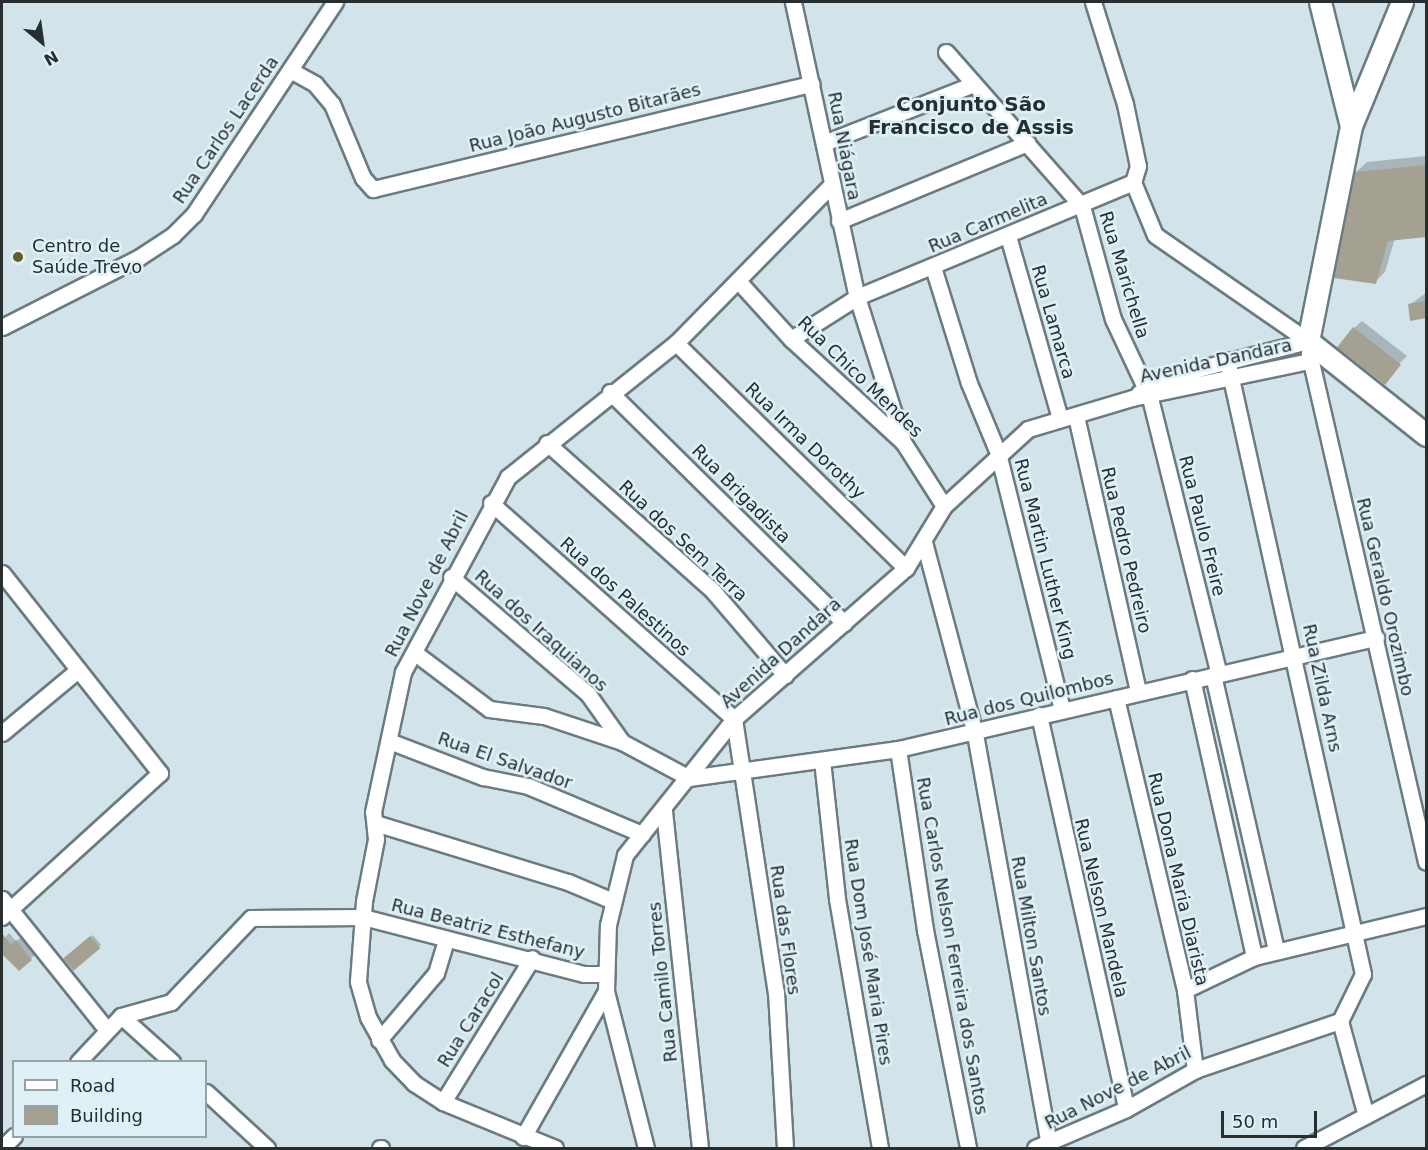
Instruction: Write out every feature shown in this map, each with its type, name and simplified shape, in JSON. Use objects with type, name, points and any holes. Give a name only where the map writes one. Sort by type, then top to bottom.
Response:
[{"type":"street","name":"Rua Carlos Lacerda","points":[[2,327],[138,258],[173,235],[194,214],[335,2]]},
{"type":"street","name":"Rua Niágara","points":[[793,2],[857,297],[903,442]]},
{"type":"street","points":[[1093,2],[1125,104],[1138,166],[1133,182],[1155,235],[1308,351],[1426,435]]},
{"type":"street","points":[[1320,2],[1351,126]]},
{"type":"street","points":[[1308,351],[1351,126],[1402,2]]},
{"type":"street","points":[[946,52],[1082,206]]},
{"type":"street","name":"Rua João Augusto Bitarães","points":[[290,70],[315,84],[332,104],[367,187],[381,189],[812,84]]},
{"type":"street","points":[[824,143],[974,84]]},
{"type":"street","points":[[839,221],[1027,143]]},
{"type":"street","name":"Rua Carmelita","points":[[791,339],[857,297],[1082,206],[1133,182]]},
{"type":"street","name":"Rua Nove de Abril","points":[[555,1149],[442,1102],[414,1083],[379,1040],[358,981],[363,917],[375,823],[403,672],[415,653],[490,502],[508,477],[610,392],[676,342],[740,283],[832,184]]},
{"type":"street","name":"Rua Marichella","points":[[1082,206],[1113,319],[1148,393]]},
{"type":"street","name":"Rua Lamarca","points":[[1008,236],[1060,419]]},
{"type":"street","name":"Rua Martin Luther King","points":[[933,267],[969,383],[998,453],[1062,710]]},
{"type":"street","name":"Rua Chico Mendes","points":[[740,283],[791,339],[903,442],[944,506]]},
{"type":"street","name":"Rua Irma Dorothy","points":[[676,342],[906,568]]},
{"type":"street","name":"Avenida Dandara","points":[[646,1149],[606,991],[604,974],[613,901],[626,855],[664,811],[734,719],[906,568],[944,506],[998,453],[1028,429],[1148,393],[1227,360],[1308,351]]},
{"type":"street","name":"Avenida Dandara","points":[[1148,393],[1232,379],[1308,351]]},
{"type":"street","name":"Rua Geraldo Orozimbo","points":[[1308,351],[1426,862]]},
{"type":"street","name":"Rua Zilda Arns","points":[[1227,360],[1295,654],[1363,974],[1340,1021]]},
{"type":"street","name":"Rua Brigadista","points":[[610,392],[844,623]]},
{"type":"street","name":"Rua Paulo Freire","points":[[1148,393],[1216,674],[1276,951]]},
{"type":"street","name":"Rua Pedro Pedreiro","points":[[1076,416],[1138,692]]},
{"type":"street","name":"Rua dos Sem Terra","points":[[547,443],[713,591],[785,675]]},
{"type":"street","name":"Rua dos Palestinos","points":[[490,502],[734,719]]},
{"type":"street","name":"Rua Milton Santos","points":[[924,542],[975,734],[1042,1147]]},
{"type":"street","points":[[2,573],[156,764],[159,772],[151,786],[4,908],[106,1029]]},
{"type":"street","name":"Rua dos Iraquianos","points":[[451,577],[588,694],[622,742],[689,778]]},
{"type":"street","name":"Rua dos Quilombos","points":[[689,778],[898,749],[975,734],[1062,710],[1295,654],[1376,638]]},
{"type":"street","points":[[415,653],[489,709],[544,716],[622,742]]},
{"type":"street","points":[[2,733],[78,670]]},
{"type":"street","points":[[1192,679],[1254,957]]},
{"type":"street","name":"Rua Dona Maria Diarista","points":[[1116,698],[1185,990],[1195,1070]]},
{"type":"street","name":"Rua Nelson Mandela","points":[[1039,716],[1126,1109]]},
{"type":"street","name":"Rua das Flores","points":[[734,719],[776,992],[785,1149]]},
{"type":"street","name":"Rua El Salvador","points":[[389,741],[483,777],[528,786],[642,834]]},
{"type":"street","name":"Rua Carlos Nelson Ferreira dos Santos","points":[[898,749],[925,930],[968,1149]]},
{"type":"street","name":"Rua Dom José Maria Pires","points":[[822,760],[837,899],[880,1149]]},
{"type":"street","points":[[1221,810],[1244,805]]},
{"type":"street","name":"Rua Camilo Torres","points":[[664,811],[700,1149]]},
{"type":"street","points":[[375,823],[568,882],[613,901]]},
{"type":"street","points":[[1185,990],[1254,957],[1353,930],[1426,916]]},
{"type":"street","name":"Rua Beatriz Esthefany","points":[[122,1016],[171,1002],[251,918],[363,917],[446,940],[532,958],[584,974],[604,974]]},
{"type":"street","points":[[379,1040],[436,973],[446,940]]},
{"type":"street","name":"Rua Caracol","points":[[442,1102],[532,958]]},
{"type":"street","points":[[523,1137],[606,991]]},
{"type":"street","points":[[80,1060],[106,1029],[122,1016],[170,1060]]},
{"type":"street","points":[[1340,1021],[1366,1116]]},
{"type":"street","name":"Rua Nove de Abril","points":[[1042,1147],[1126,1109],[1195,1070],[1340,1021]]},
{"type":"street","points":[[1304,1149],[1426,1084]]},
{"type":"street","points":[[207,1093],[267,1149]]},
{"type":"building","points":[[1426,165],[1426,237],[1388,241],[1376,284],[1334,278],[1355,172]]},
{"type":"building","points":[[1426,301],[1426,318],[1410,321],[1408,304]]},
{"type":"building","points":[[1353,327],[1401,365],[1385,385],[1337,347]]},
{"type":"building","points":[[2,933],[11,945],[16,940],[32,960],[19,971],[2,954]]},
{"type":"building","points":[[90,936],[100,948],[73,971],[63,958]]},
{"type":"place","name":"Centro de Saúde Trevo","points":[[18,257]]},
{"type":"district","name":"Conjunto São Francisco de Assis","points":[[971,116]]}]
